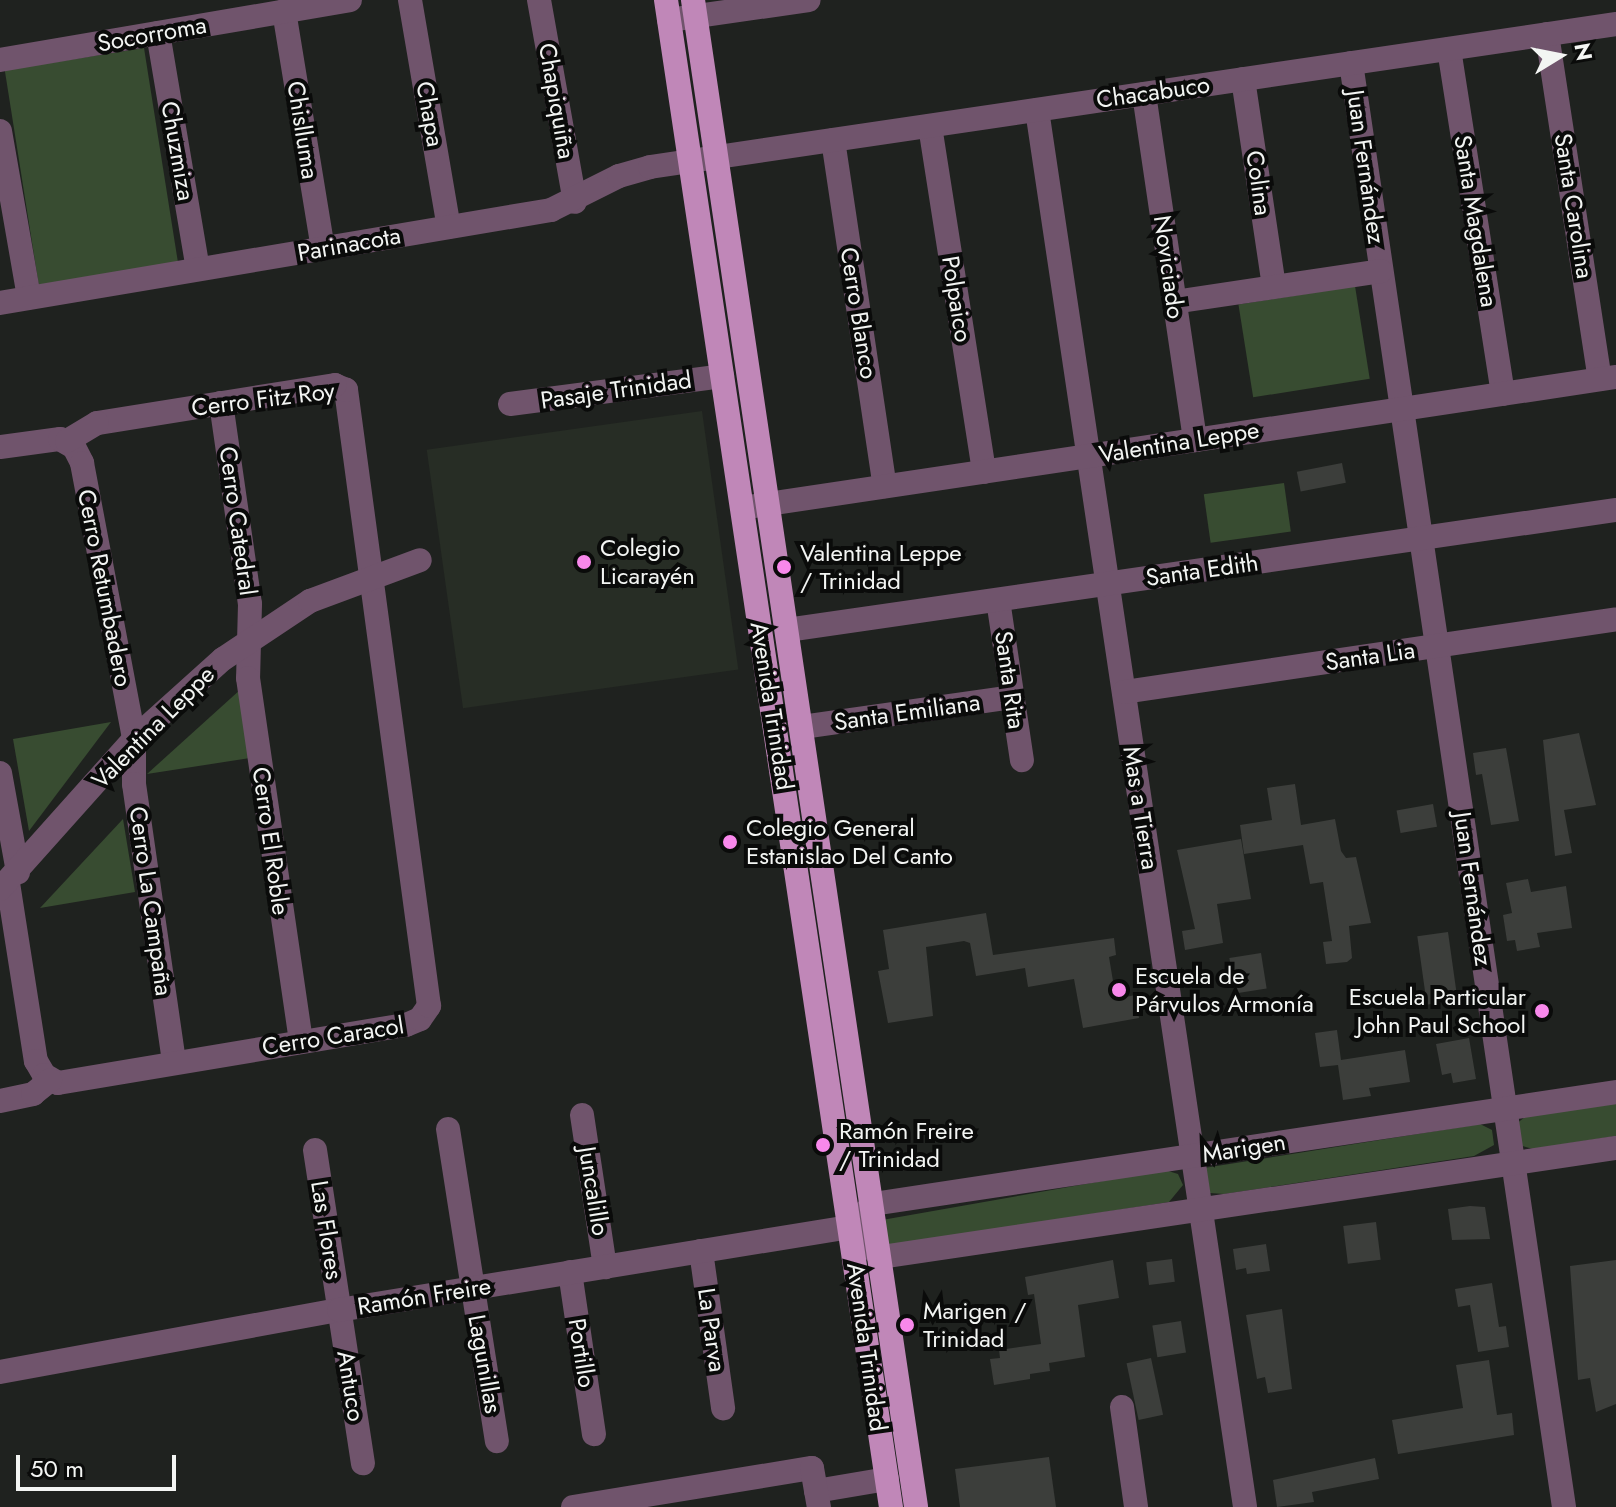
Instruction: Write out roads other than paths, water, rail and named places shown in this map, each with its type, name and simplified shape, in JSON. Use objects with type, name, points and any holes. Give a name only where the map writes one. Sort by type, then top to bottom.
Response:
[{"type":"main road","name":"Avenida Trinidad","points":[[694,8],[916,1507]]},
{"type":"main road","name":"Avenida Trinidad","points":[[668,10],[891,1507]]},
{"type":"street","name":"Socorroma","points":[[0,60],[350,0]]},
{"type":"street","name":"Chapa","points":[[410,0],[449,227]]},
{"type":"street","name":"Chapiquiña","points":[[539,0],[575,202]]},
{"type":"street","points":[[668,10],[809,0]]},
{"type":"street","name":"Chislluma","points":[[284,11],[323,248]]},
{"type":"street","name":"Chacabuco","points":[[690,162],[1616,24]]},
{"type":"street","name":"Chuzmiza","points":[[158,33],[198,269]]},
{"type":"street","name":"Santa Carolina","points":[[1547,34],[1608,378]]},
{"type":"street","name":"Santa Magdalena","points":[[1449,49],[1503,394]]},
{"type":"street","name":"Juan Fernández","points":[[1351,63],[1564,1507]]},
{"type":"street","name":"Colina","points":[[1243,79],[1274,287]]},
{"type":"street","name":"Noviciado","points":[[1144,94],[1195,440]]},
{"type":"street","name":"Mas a Tierra","points":[[1037,110],[1245,1507]]},
{"type":"street","name":"Polpaico","points":[[930,126],[984,472]]},
{"type":"street","points":[[0,131],[29,298]]},
{"type":"street","name":"Cerro Blanco","points":[[833,140],[885,486]]},
{"type":"street","name":"Parinacota","points":[[0,303],[449,227],[575,202],[626,173],[690,162]]},
{"type":"street","name":"Juan Fernández","points":[[1174,302],[1381,271]]},
{"type":"street","name":"Pasaje Trinidad","points":[[510,404],[722,376]]},
{"type":"street","name":"Valentina Leppe","points":[[742,508],[1608,378]]},
{"type":"street","name":"Cerro Fitz Roy","points":[[0,447],[51,437],[67,441],[88,425],[335,385],[346,390],[370,575]]},
{"type":"street","name":"Cerro Catedral","points":[[221,403],[250,604],[249,640]]},
{"type":"street","name":"Cerro Retumbadero","points":[[67,441],[82,463],[134,739]]},
{"type":"street","name":"Santa Edith","points":[[787,630],[1616,510]]},
{"type":"street","name":"Valentina Leppe","points":[[9,881],[134,739],[192,684],[249,640],[310,601],[370,575],[420,560]]},
{"type":"street","name":"Cerro Caracol","points":[[50,1080],[66,1084],[174,1062],[413,1023],[425,1013],[431,997],[370,575]]},
{"type":"street","name":"Santa Rita","points":[[998,600],[1022,760]]},
{"type":"street","name":"Santa Lia","points":[[1124,692],[1616,619]]},
{"type":"street","name":"Cerro El Roble","points":[[249,640],[248,678],[301,1041]]},
{"type":"street","name":"Santa Emiliana","points":[[802,727],[1012,697]]},
{"type":"street","name":"Cerro La Campaña","points":[[134,739],[134,784],[174,1062]]},
{"type":"street","points":[[0,773],[9,881],[34,1054],[50,1080],[33,1094],[0,1101]]},
{"type":"street","name":"Marigen","points":[[873,1204],[1616,1092]]},
{"type":"street","name":"Juncalillo","points":[[582,1115],[605,1267]]},
{"type":"street","name":"Lagunillas","points":[[448,1129],[497,1441]]},
{"type":"street","points":[[873,1204],[850,1227],[881,1257],[1616,1148]]},
{"type":"street","name":"Las Flores","points":[[315,1150],[339,1310]]},
{"type":"street","name":"Ramón Freire","points":[[0,1372],[339,1310],[850,1227]]},
{"type":"street","name":"La Parva","points":[[701,1251],[723,1408]]},
{"type":"street","name":"Portillo","points":[[570,1272],[594,1434]]},
{"type":"street","name":"Antuco","points":[[339,1310],[363,1463]]},
{"type":"street","points":[[1122,1407],[1136,1507]]},
{"type":"street","points":[[573,1507],[812,1468],[817,1499],[887,1479]]},
{"type":"place","name":"Colegio Licarayén","points":[[584,562]]},
{"type":"place","name":"Valentina Leppe / Trinidad","points":[[784,567]]},
{"type":"place","name":"Colegio General Estanislao Del Canto","points":[[730,842]]},
{"type":"place","name":"Escuela de Párvulos Armonía","points":[[1119,990]]},
{"type":"place","name":"Escuela Particular John Paul School","points":[[1542,1011]]},
{"type":"place","name":"Ramón Freire / Trinidad","points":[[823,1145]]},
{"type":"place","name":"Marigen / Trinidad","points":[[907,1325]]}]
